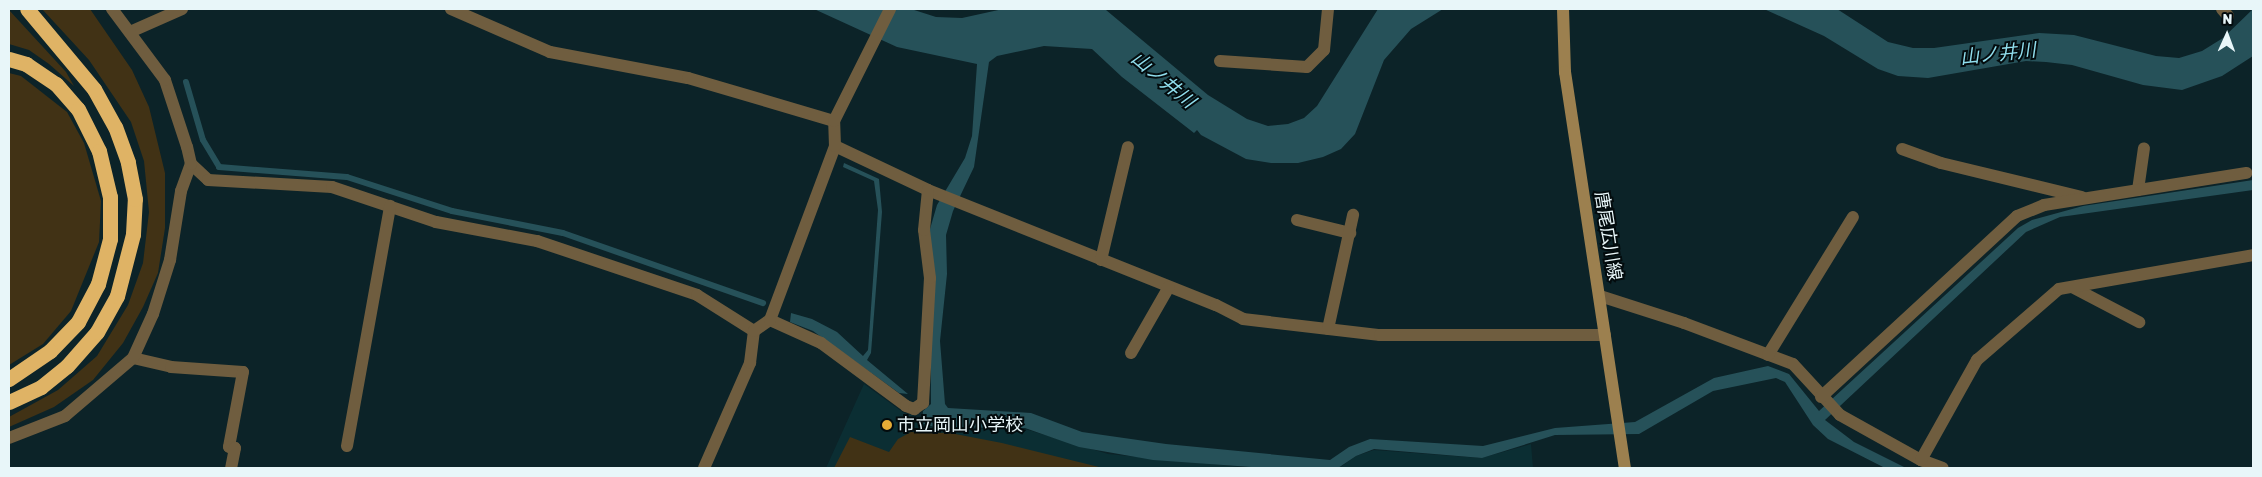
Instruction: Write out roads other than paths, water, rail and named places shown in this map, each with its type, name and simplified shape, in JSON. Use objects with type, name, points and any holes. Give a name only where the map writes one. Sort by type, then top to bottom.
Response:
[{"type":"highway","points":[[9,402],[41,387],[61,371],[97,332],[117,296],[133,234],[135,199],[128,162],[115,127],[94,89],[27,9]]},
{"type":"highway","points":[[9,59],[26,64],[56,84],[78,109],[99,151],[110,197],[110,239],[98,284],[78,322],[50,351],[9,379]]},
{"type":"main road","name":"唐尾広川線","points":[[1563,9],[1565,72],[1625,468]]},
{"type":"street","points":[[112,9],[165,80],[191,164],[208,180],[332,187],[436,222],[537,241],[607,262],[697,294],[754,331]]},
{"type":"street","points":[[130,32],[182,9]]},
{"type":"street","points":[[451,9],[550,52],[688,78],[834,121]]},
{"type":"street","points":[[704,468],[750,364],[754,331],[770,320],[835,146],[834,121],[890,9]]},
{"type":"street","points":[[1220,61],[1307,67],[1324,50],[1328,9]]},
{"type":"street","points":[[835,146],[928,190],[1169,287],[1243,319],[1380,335],[1605,335]]},
{"type":"street","points":[[1101,260],[1128,147]]},
{"type":"street","points":[[2138,190],[2144,148]]},
{"type":"street","points":[[1902,150],[1934,158],[1940,163],[2088,198]]},
{"type":"street","points":[[9,438],[65,416],[133,358],[153,314],[170,260],[181,190],[191,164]]},
{"type":"street","points":[[1821,397],[2017,216],[2044,205],[2246,173]]},
{"type":"street","points":[[770,320],[821,343],[906,406],[914,409],[923,403],[930,278],[924,230],[928,190]]},
{"type":"street","points":[[346,446],[390,206]]},
{"type":"street","points":[[1328,329],[1353,215]]},
{"type":"street","points":[[1768,355],[1853,217]]},
{"type":"street","points":[[1297,220],[1350,233]]},
{"type":"street","points":[[1921,460],[1977,360],[2059,289],[2253,256]]},
{"type":"street","points":[[1131,353],[1169,287]]},
{"type":"street","points":[[2072,287],[2139,322]]},
{"type":"street","points":[[1600,296],[1684,323],[1793,364],[1813,383],[1821,397],[1840,415],[1921,460],[1943,468]]},
{"type":"street","points":[[133,358],[171,367],[243,372],[229,448],[235,448],[232,468]]},
{"type":"water","name":"山ノ井川","points":[[814,9],[911,9],[936,17],[962,18],[1003,9],[1106,10],[1208,95],[1247,119],[1268,126],[1288,124],[1304,118],[1317,106],[1378,9],[1443,9],[1411,29],[1384,60],[1355,134],[1341,149],[1323,157],[1298,163],[1271,163],[1246,159],[1201,135],[1197,130],[1194,133],[1122,77],[1092,49],[1044,46],[997,56],[989,62],[974,167],[953,211],[946,235],[947,274],[940,341],[945,404],[948,408],[1031,413],[1082,432],[1166,444],[1330,460],[1349,447],[1370,439],[1483,446],[1555,428],[1635,422],[1714,378],[1768,366],[1789,374],[1819,411],[2018,228],[2032,220],[2083,206],[2253,180],[2253,190],[2060,217],[2026,232],[1825,420],[1854,442],[1906,468],[1885,468],[1828,439],[1813,425],[1785,382],[1776,378],[1713,391],[1639,434],[1555,435],[1482,458],[1374,449],[1356,456],[1338,468],[1265,468],[1153,460],[1079,447],[1025,428],[934,427],[922,423],[923,411],[931,404],[930,229],[937,205],[965,158],[972,136],[977,64],[897,47]]},
{"type":"water","name":"山ノ井川","points":[[1764,9],[1837,9],[1888,42],[1913,48],[1934,48],[2039,33],[2074,35],[2156,56],[2179,58],[2202,51],[2223,38],[2253,9],[2253,56],[2222,76],[2182,90],[2143,85],[2072,65],[2026,61],[1928,78],[1898,76],[1878,69],[1824,36]]},
{"type":"water","points":[[844,163],[879,179],[882,212],[871,353],[867,360],[908,394],[899,393],[813,331],[790,322],[791,313],[812,319],[837,332],[863,356],[868,350],[878,210],[874,181],[843,167]]},
{"type":"waterway","points":[[186,82],[203,140],[219,167],[347,177],[452,211],[563,233],[763,303]]},
{"type":"place","name":"市立岡山小学校","points":[[887,425]]}]
